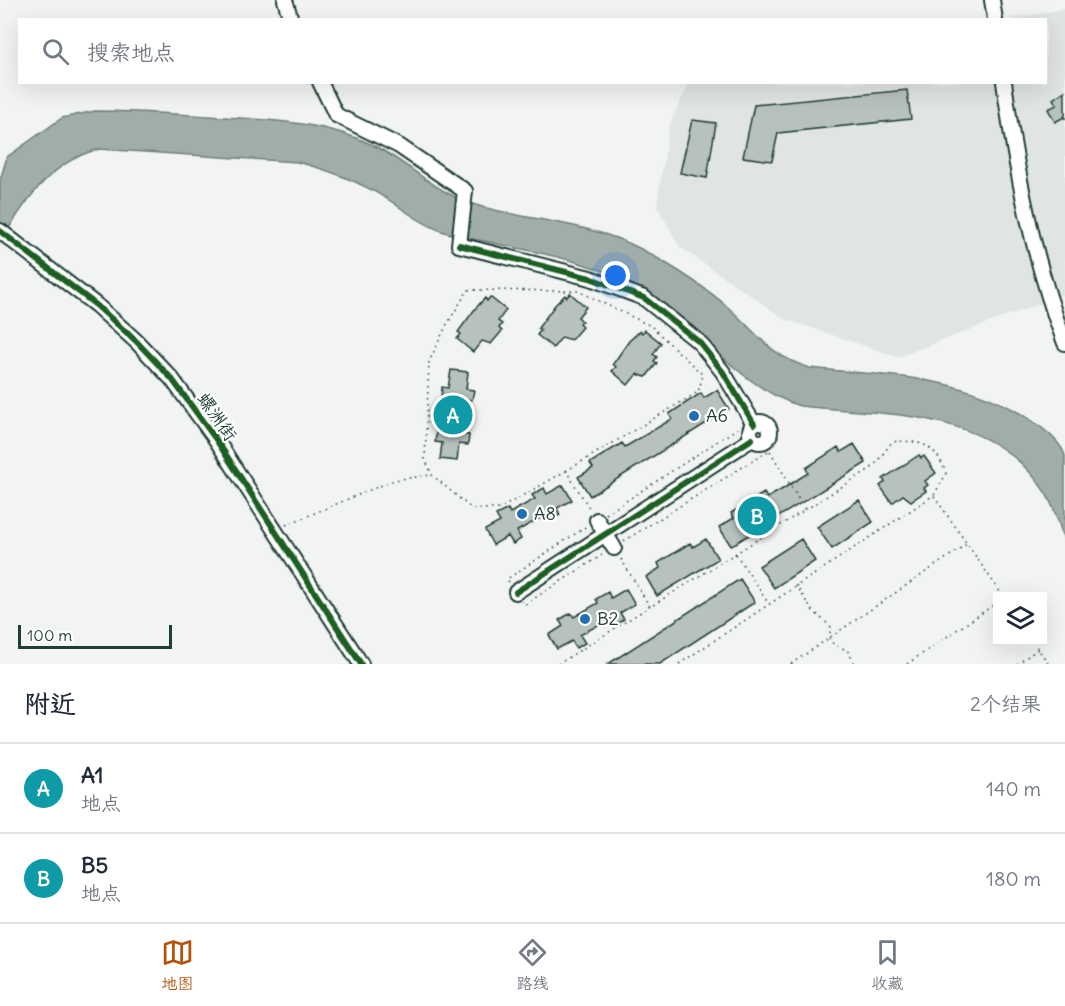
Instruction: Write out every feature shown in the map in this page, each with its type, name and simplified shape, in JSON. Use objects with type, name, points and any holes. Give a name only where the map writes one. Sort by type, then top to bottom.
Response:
[{"type":"street","points":[[285,0],[290,18]]},
{"type":"street","points":[[992,0],[995,18]]},
{"type":"street","points":[[321,84],[336,115],[399,146],[465,191],[459,245],[590,278],[644,298],[699,342],[723,372],[753,421],[750,432],[762,443],[606,533],[516,592]]},
{"type":"street","points":[[1004,84],[1016,169],[1052,310],[1065,343]]},
{"type":"street","name":"螺洲街","points":[[0,231],[96,305],[155,360],[217,441],[361,664]]},
{"type":"street","points":[[597,520],[614,548]]},
{"type":"path","points":[[468,290],[578,291],[651,326],[703,375],[698,392],[566,471],[499,509],[472,509],[432,475],[424,459],[429,362],[446,326],[468,290]]},
{"type":"path","points":[[753,421],[507,579],[524,605],[614,548],[762,443],[805,510]]},
{"type":"path","points":[[558,664],[873,467],[892,442],[914,440],[928,446],[943,462],[946,474],[934,495],[679,664]]},
{"type":"path","points":[[566,471],[597,520]]},
{"type":"path","points":[[274,530],[394,480],[432,475]]},
{"type":"path","points":[[934,495],[1000,592]]},
{"type":"path","points":[[791,664],[967,544]]},
{"type":"path","points":[[614,548],[650,607]]},
{"type":"path","points":[[736,554],[768,603]]},
{"type":"path","points":[[796,585],[811,609],[831,627],[830,638],[834,645],[847,650],[855,664]]},
{"type":"path","points":[[907,664],[993,605]]},
{"type":"path","points":[[1036,646],[1048,664]]},
{"type":"path","points":[[1017,664],[1038,649]]},
{"type":"shaded area","points":[[1065,9],[1065,294],[898,357],[785,319],[680,247],[657,206],[669,126],[689,84],[1047,84],[1047,18],[1014,18]]},
{"type":"shaded area","points":[[95,111],[271,120],[333,130],[386,152],[437,187],[464,201],[499,211],[602,233],[641,249],[676,269],[710,293],[767,345],[796,363],[810,368],[931,382],[960,388],[988,398],[1016,411],[1042,428],[1062,448],[1065,456],[1065,543],[1045,492],[1023,465],[997,445],[967,431],[935,421],[902,415],[800,406],[777,397],[737,370],[664,305],[626,281],[566,259],[444,232],[419,220],[367,188],[309,165],[297,162],[99,149],[81,155],[53,173],[30,198],[0,242],[0,180],[7,157],[62,118]]},
{"type":"building","points":[[907,90],[911,119],[778,133],[772,161],[743,157],[754,105]]},
{"type":"building","points":[[1065,91],[1065,119],[1064,117],[1055,122],[1048,109],[1057,105],[1053,99]]},
{"type":"building","points":[[692,120],[716,123],[707,178],[680,173]]},
{"type":"building","points":[[570,293],[586,307],[578,317],[582,321],[579,324],[582,327],[571,340],[562,337],[553,348],[537,335],[541,330],[538,328],[555,305]]},
{"type":"building","points":[[490,297],[506,310],[498,321],[502,324],[499,328],[502,331],[491,344],[482,341],[473,352],[457,339],[461,334],[458,332],[485,298],[487,301]]},
{"type":"building","points":[[645,330],[661,343],[653,354],[657,357],[654,361],[657,363],[646,377],[637,374],[628,385],[612,371],[616,367],[613,364],[629,341],[640,331],[642,333]]},
{"type":"building","points":[[451,370],[468,372],[466,389],[474,390],[472,400],[465,399],[460,434],[469,435],[468,445],[459,444],[457,461],[440,459],[442,443],[435,442],[437,428],[441,429],[445,401],[441,400],[442,387],[448,388]]},
{"type":"building","points":[[717,390],[729,409],[590,496],[578,477],[593,468],[590,463],[622,443],[625,447],[672,419],[669,414],[701,393],[704,398]]},
{"type":"building","points":[[854,444],[866,463],[731,546],[719,527],[734,518],[731,513],[764,493],[767,498],[781,490],[808,473],[806,468],[838,447],[841,452]]},
{"type":"building","points":[[919,455],[921,458],[924,456],[936,473],[925,481],[928,485],[924,488],[926,491],[911,501],[903,495],[892,503],[880,486],[885,482],[883,479]]},
{"type":"building","name":"A8","points":[[563,485],[572,500],[557,508],[560,515],[551,520],[548,514],[517,531],[521,539],[513,544],[508,536],[493,545],[485,530],[500,522],[496,515],[508,509],[510,513],[535,499],[532,495],[544,488],[547,494]]},
{"type":"building","points":[[859,500],[873,522],[832,549],[817,527]]},
{"type":"building","points":[[706,539],[718,559],[657,596],[646,577],[660,568],[658,563],[690,543],[693,547]]},
{"type":"building","points":[[801,539],[815,561],[774,588],[759,566]]},
{"type":"building","points":[[740,579],[755,602],[660,664],[608,664]]},
{"type":"building","name":"B2","points":[[626,589],[635,604],[620,613],[624,619],[615,625],[611,618],[580,635],[585,643],[576,648],[572,641],[557,649],[549,635],[563,626],[559,620],[571,613],[574,617],[598,603],[596,599],[608,592],[611,598]]},
{"type":"cycle path","points":[[0,231],[96,305],[136,341],[172,379],[217,441],[361,664]]},
{"type":"cycle path","points":[[459,245],[590,278],[644,298],[699,342],[723,372],[754,424]]},
{"type":"cycle path","points":[[516,592],[752,439]]},
{"type":"place","name":"A1","points":[[453,415]]},
{"type":"place","name":"A6","points":[[694,416]]},
{"type":"place","name":"A8","points":[[522,514]]},
{"type":"place","name":"B5","points":[[757,516]]},
{"type":"place","name":"B2","points":[[585,619]]}]
